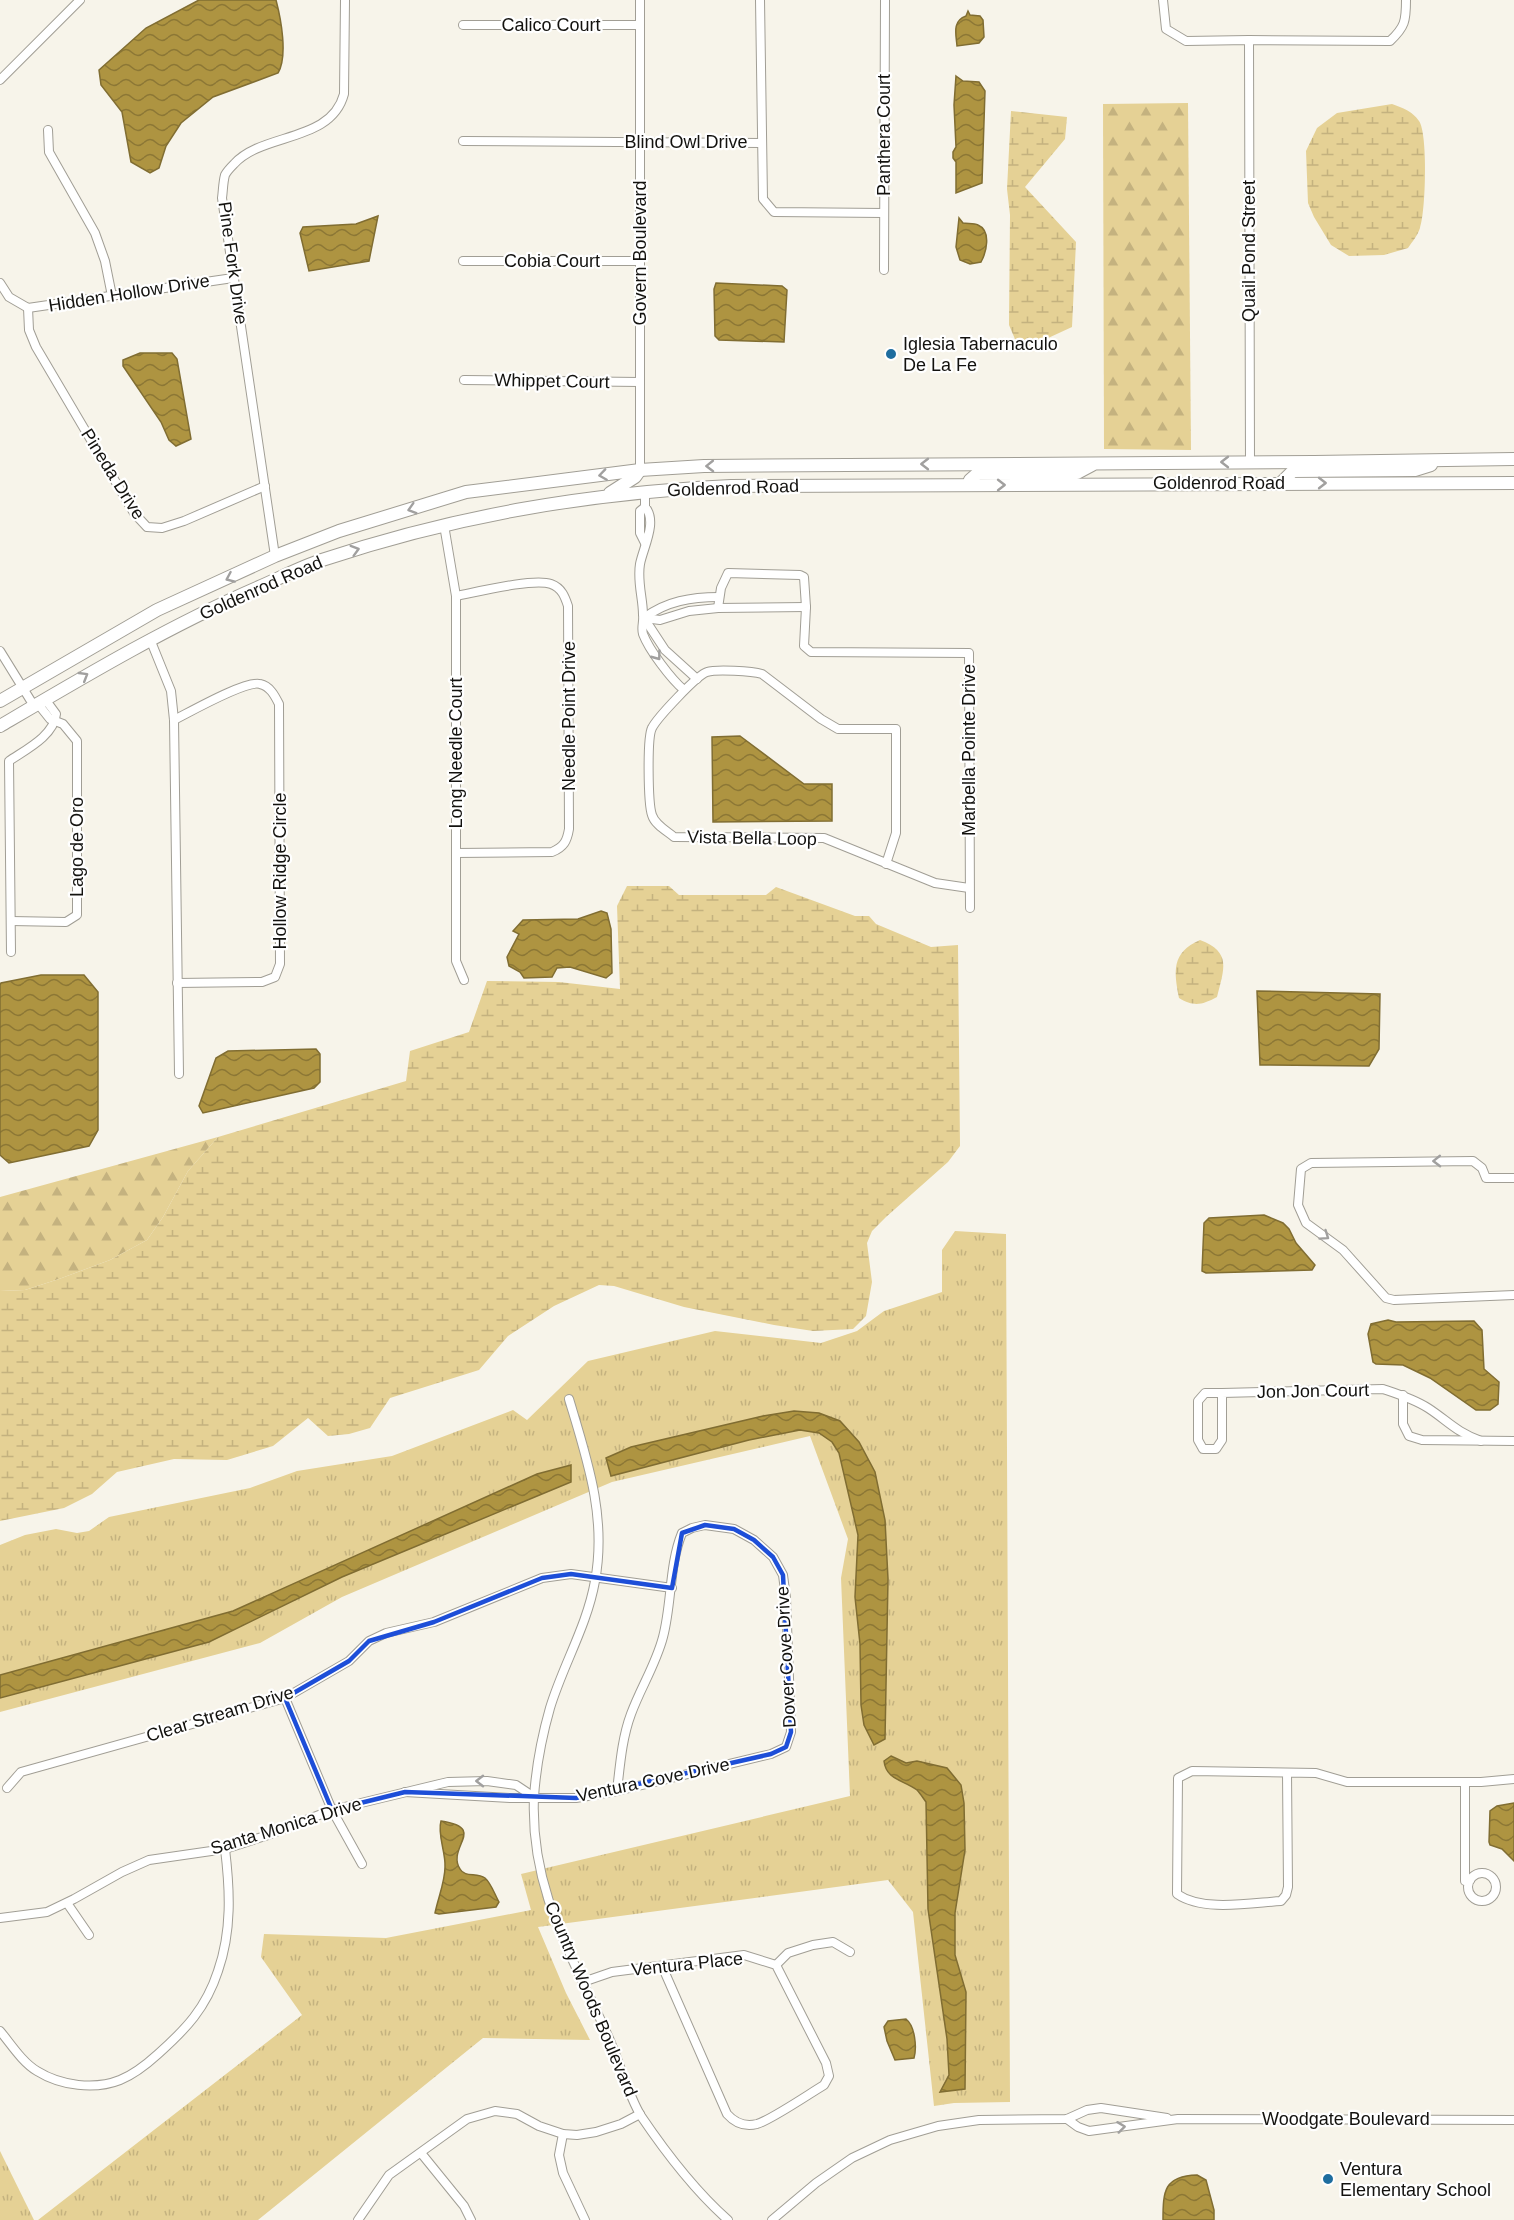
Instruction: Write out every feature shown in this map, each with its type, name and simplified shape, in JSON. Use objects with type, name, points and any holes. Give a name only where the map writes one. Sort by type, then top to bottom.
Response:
[{"type":"main road","name":"Goldenrod Road","points":[[0,701],[157,610],[275,556],[339,531],[466,492],[640,470],[682,467],[1514,459]]},
{"type":"main road","points":[[1281,483],[1293,471],[1415,470],[1443,460]]},
{"type":"main road","points":[[1077,484],[1097,477],[1230,477],[1240,473],[1250,462]]},
{"type":"main road","points":[[968,485],[978,473],[1077,473],[1096,463]]},
{"type":"main road","points":[[797,486],[823,478],[939,478],[948,471],[950,464]]},
{"type":"main road","points":[[645,491],[660,478],[682,467]]},
{"type":"main road","points":[[607,495],[635,477],[640,470]]},
{"type":"main road","name":"Goldenrod Road","points":[[0,726],[150,639],[225,602],[320,560],[444,525],[510,510],[607,495],[731,486],[1514,483]]},
{"type":"street","points":[[0,80],[80,0]]},
{"type":"street","name":"Pine Fork Drive","points":[[275,556],[222,198],[225,174],[238,160],[255,149],[326,122],[341,106],[344,94],[345,0]]},
{"type":"street","name":"Govern Boulevard","points":[[640,0],[640,470]]},
{"type":"street","points":[[760,0],[762,143]]},
{"type":"street","name":"Panthera Court","points":[[884,270],[885,0]]},
{"type":"street","points":[[1163,0],[1166,29],[1186,41],[1390,41],[1402,29],[1406,16],[1406,0]]},
{"type":"street","name":"Calico Court","points":[[463,25],[640,25]]},
{"type":"street","name":"Quail Pond Street","points":[[1249,40],[1250,462]]},
{"type":"street","points":[[48,130],[49,153],[95,233],[105,261],[112,296]]},
{"type":"street","name":"Blind Owl Drive","points":[[463,141],[762,143],[763,199],[774,212],[884,213]]},
{"type":"street","name":"Cobia Court","points":[[463,261],[640,261]]},
{"type":"street","name":"Hidden Hollow Drive","points":[[0,283],[9,297],[28,308],[233,278]]},
{"type":"street","name":"Pineda Drive","points":[[28,308],[29,330],[36,347],[134,513],[147,527],[162,528],[184,521],[265,486]]},
{"type":"street","name":"Whippet Court","points":[[464,380],[640,382]]},
{"type":"street","points":[[645,491],[645,507],[649,511],[650,533],[645,543],[640,566],[639,582],[644,618],[642,627],[647,644],[684,690]]},
{"type":"street","name":"Long Needle Court","points":[[444,525],[456,596],[456,961],[464,980]]},
{"type":"street","name":"Marbella Pointe Drive","points":[[719,597],[728,573],[800,575],[804,577],[806,607],[804,646],[811,652],[969,653],[970,908]]},
{"type":"street","name":"Needle Point Drive","points":[[456,596],[531,583],[551,584],[563,592],[568,606],[569,829],[567,840],[561,849],[552,852],[456,853]]},
{"type":"street","points":[[644,618],[657,608],[698,597],[719,597],[718,608]]},
{"type":"street","points":[[680,601],[682,613]]},
{"type":"street","points":[[644,618],[660,620],[682,613],[718,608],[806,607]]},
{"type":"street","points":[[644,618],[665,650],[697,679]]},
{"type":"street","points":[[150,639],[171,691],[174,720],[179,1074]]},
{"type":"street","name":"Lago de Oro","points":[[0,651],[22,688],[39,703],[50,719],[63,724],[77,741],[77,915],[66,922],[11,921]]},
{"type":"street","name":"Vista Bella Loop","points":[[886,864],[896,833],[896,729],[838,729],[821,719],[762,674],[752,671],[706,672],[684,690],[652,728],[648,743],[652,815],[658,825],[675,837],[824,838],[886,864],[935,883],[969,888]]},
{"type":"street","name":"Hollow Ridge Circle","points":[[174,720],[245,685],[260,684],[272,691],[279,704],[280,964],[275,977],[262,982],[177,983]]},
{"type":"street","points":[[10,952],[9,761],[44,736],[56,720]]},
{"type":"street","points":[[1514,1178],[1486,1178],[1482,1168],[1473,1161],[1311,1163],[1301,1169],[1298,1205],[1306,1223],[1343,1250],[1386,1298],[1394,1300],[1514,1294]]},
{"type":"street","name":"Jon Jon Court","points":[[1222,1393],[1222,1440],[1216,1449],[1203,1449],[1198,1440],[1198,1401],[1205,1393],[1383,1389],[1403,1395],[1427,1407],[1463,1435],[1480,1441]]},
{"type":"street","name":"Jon Jon Court","points":[[1403,1395],[1403,1424],[1409,1436],[1422,1440],[1514,1441]]},
{"type":"street","name":"Country Woods Boulevard","points":[[569,1399],[593,1478],[600,1527],[596,1578],[579,1636],[551,1708],[541,1752],[534,1797],[537,1853],[548,1903],[610,2039],[640,2114],[686,2176],[709,2203],[728,2220]]},
{"type":"street","name":"Dover Cove Drive","points":[[672,1588],[677,1545],[682,1533],[692,1527],[705,1525],[734,1529],[754,1540],[772,1557],[783,1575],[786,1598],[791,1732],[786,1747],[771,1754]]},
{"type":"street","name":"Clear Stream Drive","points":[[7,1788],[21,1772],[285,1698],[349,1661],[369,1641],[386,1633],[434,1622],[542,1578],[571,1574],[672,1588]]},
{"type":"street","points":[[617,1791],[621,1754],[631,1714],[660,1651],[669,1617],[672,1588]]},
{"type":"street","points":[[285,1698],[332,1810],[362,1864]]},
{"type":"street","name":"Ventura Cove Drive","points":[[534,1797],[576,1798],[617,1791],[771,1754]]},
{"type":"street","points":[[1287,1773],[1288,1887],[1286,1896],[1281,1901],[1213,1904],[1186,1901],[1177,1894],[1178,1778],[1192,1771],[1316,1773],[1347,1782],[1465,1782],[1514,1779]]},
{"type":"street","name":"Santa Monica Drive","points":[[0,1918],[47,1912],[149,1860],[225,1849],[332,1810],[448,1782],[487,1781],[516,1785],[534,1797]]},
{"type":"street","points":[[1465,1782],[1465,1881],[1470,1880]]},
{"type":"street","name":"Santa Monica Drive","points":[[405,1792],[510,1798],[534,1797]]},
{"type":"street","points":[[0,2031],[37,2071],[67,2083],[94,2086],[121,2080],[143,2067],[186,2029],[203,2004],[218,1971],[227,1937],[230,1904],[225,1849]]},
{"type":"street","points":[[67,1903],[88,1935]]},
{"type":"street","points":[[662,1966],[727,2114],[734,2121],[745,2125],[759,2124],[824,2085],[829,2076],[826,2063],[776,1965],[788,1953],[813,1945],[833,1942],[850,1952]]},
{"type":"street","name":"Ventura Place","points":[[583,1982],[612,1972],[744,1955],[776,1965]]},
{"type":"street","name":"Woodgate Boulevard","points":[[772,2220],[816,2183],[852,2158],[890,2140],[938,2126],[979,2120],[1067,2119],[1087,2110],[1101,2108],[1178,2119]]},
{"type":"street","points":[[358,2220],[389,2175],[466,2119],[495,2111],[517,2114],[539,2126],[563,2134],[577,2135],[596,2133],[640,2114]]},
{"type":"street","name":"Woodgate Boulevard","points":[[1067,2119],[1089,2131],[1178,2119],[1514,2120]]},
{"type":"street","points":[[563,2134],[560,2155],[563,2173],[585,2220]]},
{"type":"street","points":[[422,2153],[464,2206],[471,2220]]},
{"type":"highlighted area","points":[[705,1525],[734,1529],[754,1540],[773,1557],[783,1575],[791,1732],[786,1747],[771,1754],[576,1798],[405,1792],[332,1810],[285,1698],[349,1661],[369,1641],[434,1622],[542,1578],[571,1574],[672,1588],[682,1533]]},
{"type":"green space","points":[[1188,103],[1191,450],[1104,449],[1103,104]]},
{"type":"green space","points":[[1392,104],[1404,108],[1413,115],[1422,128],[1425,173],[1424,206],[1420,228],[1408,248],[1384,255],[1349,256],[1331,245],[1308,203],[1306,151],[1317,128],[1337,113]]},
{"type":"green space","points":[[1011,111],[1067,117],[1065,139],[1025,187],[1076,242],[1072,327],[1020,351],[1009,325],[1010,215],[1007,189]]},
{"type":"green space","points":[[627,886],[669,886],[679,895],[766,895],[776,887],[855,916],[869,916],[876,924],[931,947],[958,945],[960,1146],[948,1162],[872,1231],[867,1243],[872,1282],[866,1316],[853,1329],[813,1331],[684,1307],[614,1286],[599,1285],[554,1306],[508,1336],[479,1370],[390,1398],[370,1428],[349,1434],[328,1436],[308,1418],[273,1446],[227,1460],[174,1459],[117,1472],[92,1494],[64,1508],[0,1521],[0,1291],[25,1290],[59,1279],[110,1260],[147,1240],[163,1217],[188,1171],[218,1137],[406,1081],[410,1051],[469,1032],[487,981],[559,982],[620,989],[617,906]]},
{"type":"green space","points":[[1200,940],[1217,950],[1223,962],[1223,970],[1217,997],[1207,1002],[1194,1004],[1179,998],[1176,971],[1179,957]]},
{"type":"green space","points":[[218,1137],[188,1171],[163,1217],[147,1240],[110,1260],[59,1279],[25,1290],[0,1291],[0,1197]]},
{"type":"green space","points":[[955,1231],[1006,1234],[1010,2102],[954,2103],[934,2106],[913,1912],[888,1880],[538,1927],[566,1993],[590,2040],[483,2038],[258,2220],[38,2220],[302,2015],[261,1957],[264,1934],[386,1938],[531,1910],[521,1874],[850,1796],[841,1578],[848,1539],[810,1436],[612,1482],[342,1597],[260,1643],[0,1712],[0,1545],[25,1535],[56,1529],[77,1533],[89,1531],[109,1517],[250,1488],[297,1471],[392,1456],[513,1410],[527,1420],[588,1361],[715,1331],[821,1343],[857,1331],[884,1311],[942,1292],[942,1250]]},
{"type":"green space","points":[[0,2151],[34,2220],[0,2220]]},
{"type":"water","points":[[199,0],[276,0],[283,37],[281,66],[278,73],[213,97],[181,123],[166,146],[159,168],[150,173],[131,162],[122,112],[101,85],[99,70],[146,28]]},
{"type":"water","points":[[968,11],[970,15],[980,16],[983,20],[984,37],[979,43],[957,46],[957,25]]},
{"type":"water","points":[[956,76],[963,81],[979,82],[985,91],[982,183],[956,193],[956,162],[953,152],[956,147],[954,105]]},
{"type":"water","points":[[378,216],[369,261],[309,271],[300,233],[303,227],[356,224]]},
{"type":"water","points":[[959,218],[963,223],[978,225],[985,232],[986,248],[981,262],[970,264],[960,260],[956,247]]},
{"type":"water","points":[[716,283],[782,286],[787,290],[784,342],[719,340],[715,336],[714,289]]},
{"type":"water","points":[[140,353],[172,353],[177,359],[191,439],[176,446],[169,440],[161,422],[123,366],[123,360]]},
{"type":"water","points":[[740,736],[804,784],[832,784],[832,821],[713,822],[712,737]]},
{"type":"water","points":[[601,911],[607,913],[611,929],[612,973],[606,978],[570,967],[557,968],[552,977],[524,978],[520,972],[509,966],[507,957],[519,934],[513,931],[523,920],[578,919]]},
{"type":"water","points":[[41,975],[84,975],[98,992],[98,1130],[89,1146],[9,1163],[0,1155],[0,985]]},
{"type":"water","points":[[1257,991],[1380,994],[1379,1049],[1369,1066],[1260,1065]]},
{"type":"water","points":[[316,1049],[320,1054],[320,1082],[314,1088],[203,1113],[199,1106],[216,1058],[228,1051]]},
{"type":"water","points":[[1264,1215],[1283,1223],[1289,1229],[1296,1243],[1315,1265],[1312,1270],[1206,1273],[1202,1271],[1204,1223],[1209,1218]]},
{"type":"water","points":[[1388,1320],[1396,1322],[1474,1321],[1482,1330],[1484,1369],[1499,1382],[1498,1404],[1490,1410],[1476,1410],[1430,1378],[1403,1365],[1373,1362],[1368,1334],[1371,1324]]},
{"type":"water","points":[[794,1411],[819,1413],[840,1421],[859,1442],[875,1472],[885,1520],[888,1579],[885,1739],[874,1745],[864,1725],[861,1705],[860,1644],[855,1597],[858,1535],[839,1453],[832,1442],[819,1433],[800,1430],[749,1440],[611,1476],[606,1458],[631,1447],[763,1416]]},
{"type":"water","points":[[571,1465],[571,1482],[342,1577],[209,1642],[0,1698],[0,1675],[233,1611],[537,1474]]},
{"type":"water","points":[[891,1756],[906,1763],[917,1761],[947,1768],[961,1785],[964,1803],[965,1850],[955,1913],[955,1955],[966,1992],[965,2089],[940,2092],[949,2075],[947,2039],[928,1909],[926,1802],[917,1790],[888,1772],[884,1761]]},
{"type":"water","points":[[1514,1803],[1514,1861],[1502,1849],[1490,1845],[1489,1842],[1490,1811],[1497,1806]]},
{"type":"water","points":[[441,1821],[462,1828],[464,1833],[457,1861],[460,1869],[462,1872],[482,1876],[487,1880],[499,1902],[496,1907],[435,1913],[445,1873],[440,1832]]},
{"type":"water","points":[[906,2019],[914,2037],[914,2058],[895,2060],[884,2027],[888,2021]]},
{"type":"water","points":[[1197,2175],[1206,2180],[1214,2210],[1214,2220],[1163,2220],[1165,2193],[1168,2187],[1178,2178]]},
{"type":"place","name":"Iglesia Tabernaculo De La Fe","points":[[891,354]]},
{"type":"place","name":"Ventura Elementary School","points":[[1328,2179]]}]
